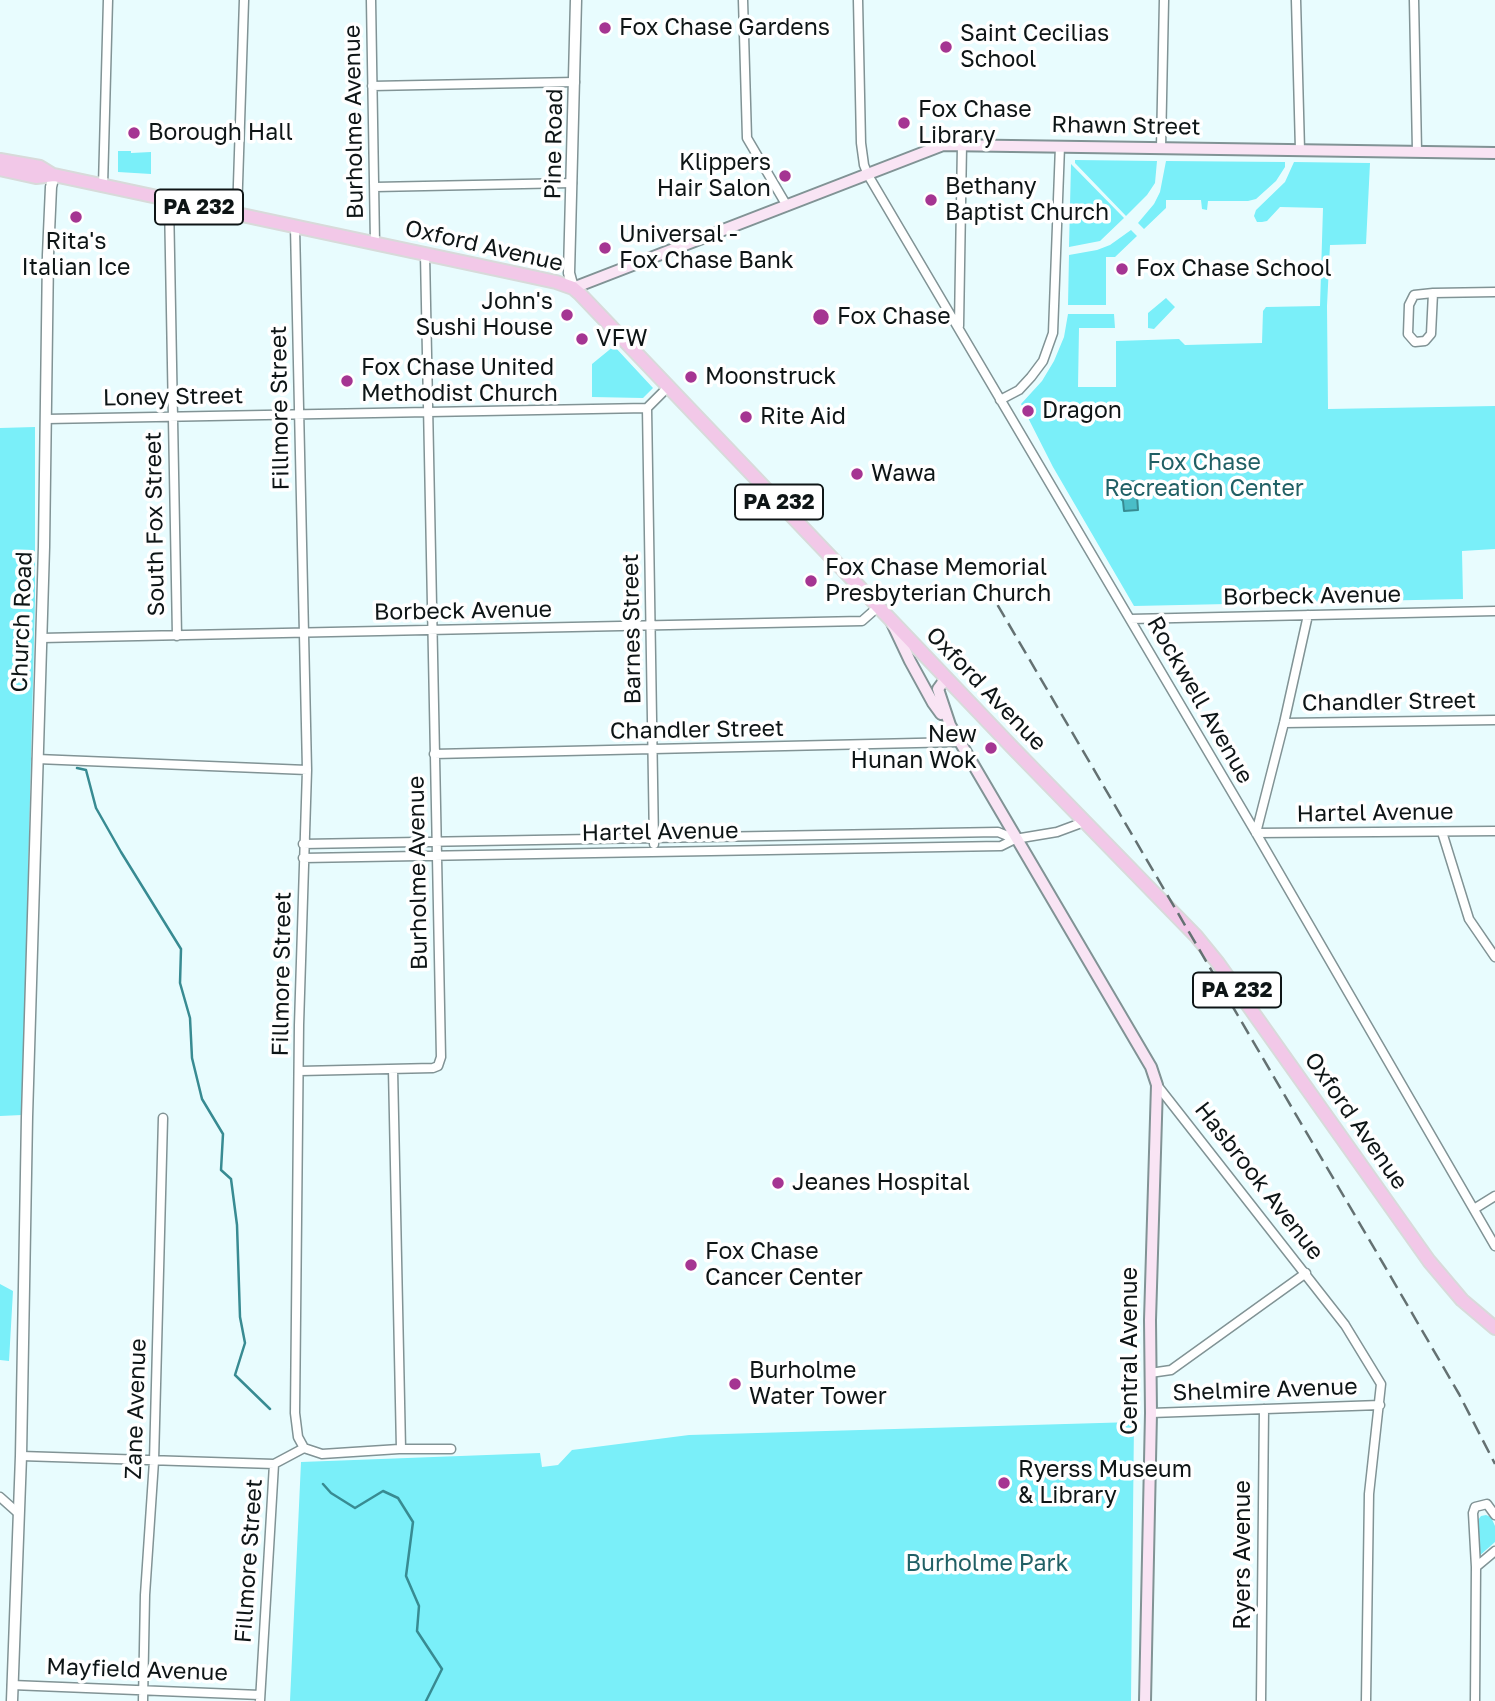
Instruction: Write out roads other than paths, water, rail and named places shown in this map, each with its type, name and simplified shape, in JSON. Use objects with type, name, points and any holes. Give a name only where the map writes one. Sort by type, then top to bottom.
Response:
[{"type":"main road","name":"Rhawn Street","points":[[573,288],[943,145],[1495,153]]},
{"type":"main road","name":"PA 232","points":[[0,160],[40,167],[54,175],[295,227]]},
{"type":"main road","name":"PA 232","points":[[0,169],[36,177],[54,175]]},
{"type":"main road","name":"Oxford Avenue","points":[[295,227],[556,282],[573,288],[587,300],[1206,948],[1429,1261],[1462,1300],[1495,1328]]},
{"type":"main road","name":"Hasbrook Avenue","points":[[890,618],[933,703],[950,725],[1152,1067],[1157,1085]]},
{"type":"main road","name":"Hasbrook Avenue","points":[[946,678],[938,690],[950,725]]},
{"type":"main road","name":"Central Avenue","points":[[1145,1701],[1157,1085]]},
{"type":"street","points":[[103,186],[108,0]]},
{"type":"street","points":[[237,215],[244,0]]},
{"type":"street","name":"Burholme Avenue","points":[[371,0],[375,243]]},
{"type":"street","name":"Pine Road","points":[[573,288],[569,273],[576,0]]},
{"type":"street","points":[[743,0],[747,138],[788,206]]},
{"type":"street","name":"Rockwell Avenue","points":[[858,0],[861,143],[868,175],[1256,834],[1495,1247]]},
{"type":"street","points":[[1161,148],[1164,0]]},
{"type":"street","points":[[1296,0],[1300,150]]},
{"type":"street","points":[[1414,0],[1417,151]]},
{"type":"street","points":[[372,86],[575,82]]},
{"type":"street","points":[[959,328],[962,144]]},
{"type":"street","points":[[1000,400],[1019,390],[1031,377],[1043,361],[1053,333],[1060,146]]},
{"type":"street","name":"Church Road","points":[[12,1701],[41,638],[50,194],[54,175]]},
{"type":"street","points":[[374,187],[572,183]]},
{"type":"street","name":"South Fox Street","points":[[169,201],[177,636]]},
{"type":"street","name":"Fillmore Street","points":[[260,1698],[274,1464],[304,1448],[298,1437],[295,1413],[306,770],[295,227]]},
{"type":"street","name":"Burholme Avenue","points":[[393,1069],[433,1068],[438,1066],[441,1057],[425,254]]},
{"type":"street","points":[[1433,293],[1431,334],[1425,341],[1415,342],[1409,334],[1410,300],[1414,295],[1433,293],[1495,292]]},
{"type":"street","points":[[647,408],[669,386]]},
{"type":"street","name":"Loney Street","points":[[46,419],[647,408]]},
{"type":"street","name":"Barnes Street","points":[[647,408],[654,850]]},
{"type":"street","name":"Borbeck Avenue","points":[[41,638],[862,621],[879,606]]},
{"type":"street","name":"Borbeck Avenue","points":[[1130,619],[1495,611]]},
{"type":"street","points":[[1256,834],[1308,615]]},
{"type":"street","name":"Chandler Street","points":[[1284,723],[1495,720]]},
{"type":"street","name":"Chandler Street","points":[[434,754],[960,742]]},
{"type":"street","points":[[37,759],[306,770]]},
{"type":"street","name":"Hartel Avenue","points":[[303,858],[1001,846],[1015,839],[1057,832],[1084,822]]},
{"type":"street","name":"Hartel Avenue","points":[[1256,834],[1495,831]]},
{"type":"street","name":"Hartel Avenue","points":[[303,844],[998,832],[1015,839]]},
{"type":"street","points":[[1443,832],[1469,919],[1495,957]]},
{"type":"street","points":[[300,1071],[393,1069],[401,1449]]},
{"type":"street","name":"Hasbrook Avenue","points":[[1157,1085],[1345,1325],[1381,1384],[1369,1494],[1366,1701]]},
{"type":"street","name":"Zane Avenue","points":[[143,1701],[145,1595],[154,1461],[163,1118]]},
{"type":"street","points":[[1474,1209],[1495,1196]]},
{"type":"street","points":[[1150,1373],[1171,1370],[1306,1273]]},
{"type":"street","name":"Shelmire Avenue","points":[[1151,1413],[1380,1405]]},
{"type":"street","name":"Ryers Avenue","points":[[1261,1701],[1264,1409]]},
{"type":"street","points":[[304,1448],[322,1454],[451,1449]]},
{"type":"street","points":[[20,1456],[274,1464]]},
{"type":"street","points":[[0,1497],[18,1513]]},
{"type":"street","points":[[1475,1701],[1476,1566],[1473,1513],[1475,1507],[1487,1504],[1495,1515]]},
{"type":"street","points":[[1476,1566],[1495,1551]]},
{"type":"street","name":"Mayfield Avenue","points":[[12,1685],[260,1698]]},
{"type":"waterway","points":[[77,768],[86,770],[96,808],[181,949],[180,983],[190,1018],[192,1058],[202,1099],[223,1134],[221,1170],[231,1179],[237,1225],[240,1317],[245,1343],[235,1375],[270,1409]]},
{"type":"waterway","points":[[323,1484],[331,1493],[355,1508],[383,1491],[398,1498],[413,1522],[406,1576],[419,1606],[417,1631],[442,1669],[426,1701]]},
{"type":"railway","points":[[987,587],[1459,1394],[1495,1464]]},
{"type":"place","name":"Fox Chase Gardens","points":[[605,28]]},
{"type":"place","name":"Saint Cecilias School","points":[[946,47]]},
{"type":"place","name":"Fox Chase Library","points":[[904,123]]},
{"type":"place","name":"Borough Hall","points":[[134,133]]},
{"type":"place","name":"Klippers Hair Salon","points":[[785,176]]},
{"type":"place","name":"Bethany Baptist Church","points":[[931,200]]},
{"type":"place","name":"Rita's Italian Ice","points":[[76,217]]},
{"type":"place","name":"Universal - Fox Chase Bank","points":[[605,248]]},
{"type":"place","name":"Fox Chase School","points":[[1122,269]]},
{"type":"place","name":"John's Sushi House","points":[[567,315]]},
{"type":"place","name":"Fox Chase","points":[[821,317]]},
{"type":"place","name":"VFW","points":[[582,339]]},
{"type":"place","name":"Moonstruck","points":[[691,377]]},
{"type":"place","name":"Fox Chase United Methodist Church","points":[[347,381]]},
{"type":"place","name":"Dragon","points":[[1028,411]]},
{"type":"place","name":"Rite Aid","points":[[746,417]]},
{"type":"place","name":"Wawa","points":[[857,474]]},
{"type":"place","name":"Fox Chase Memorial Presbyterian Church","points":[[811,581]]},
{"type":"place","name":"New Hunan Wok","points":[[991,748]]},
{"type":"place","name":"Jeanes Hospital","points":[[778,1183]]},
{"type":"place","name":"Fox Chase Cancer Center","points":[[691,1265]]},
{"type":"place","name":"Burholme Water Tower","points":[[735,1384]]},
{"type":"place","name":"Ryerss Museum & Library","points":[[1004,1483]]},
{"type":"park label","name":"Fox Chase Recreation Center","points":[[1204,476]]},
{"type":"park label","name":"Burholme Park","points":[[987,1564]]}]
